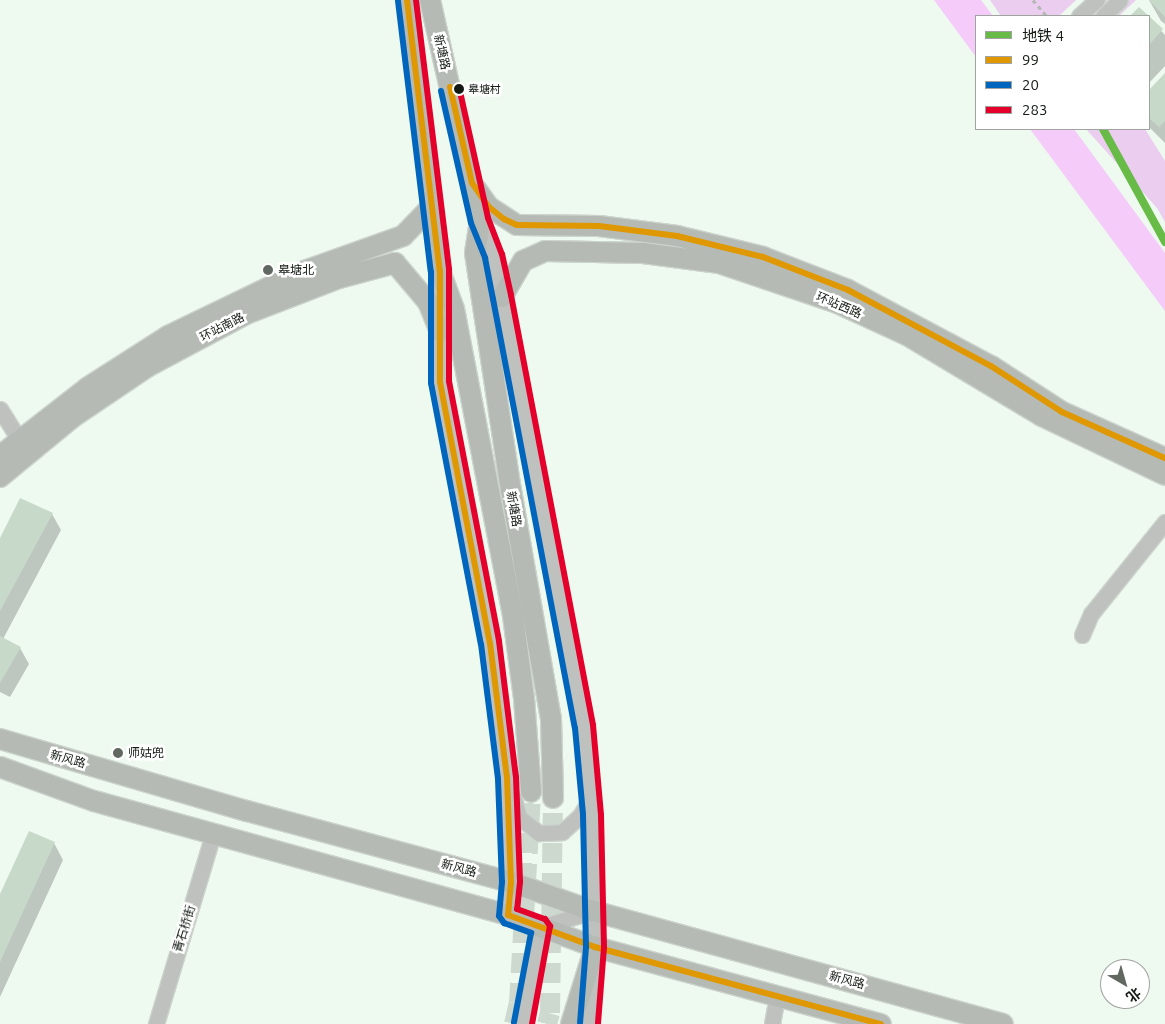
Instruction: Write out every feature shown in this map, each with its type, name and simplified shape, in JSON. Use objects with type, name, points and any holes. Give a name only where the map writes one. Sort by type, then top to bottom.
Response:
[{"type":"main road","name":"新塘路","points":[[407,0],[440,271],[454,309],[513,616],[524,698],[531,792]]},
{"type":"main road","name":"新塘路","points":[[430,0],[480,220],[475,252],[510,490],[551,719],[553,798]]},
{"type":"main road","name":"环站西路","points":[[472,183],[489,207],[517,225],[600,226],[677,236],[763,257],[848,290],[991,366],[1062,412],[1165,458]]},
{"type":"main road","name":"环站南路","points":[[0,456],[18,440],[87,388],[168,336],[296,274],[402,236],[431,207]]},
{"type":"main road","name":"环站西路","points":[[502,297],[512,274],[523,262],[545,251],[643,253],[719,263],[837,302],[907,335],[1042,416],[1165,475]]},
{"type":"main road","name":"环站南路","points":[[0,476],[73,417],[147,367],[246,314],[339,278],[395,263],[428,302],[440,332]]},
{"type":"main road","name":"新风路","points":[[0,739],[247,811],[510,882],[593,911],[1003,1024]]},
{"type":"main road","points":[[0,767],[94,801],[508,915],[595,947],[881,1024]]},
{"type":"main road","points":[[571,1024],[595,947]]},
{"type":"street","points":[[1080,15],[1097,0]]},
{"type":"street","points":[[1104,15],[1120,0]]},
{"type":"street","name":"新塘路","points":[[480,220],[493,256],[502,297],[584,727],[590,799],[595,947],[589,1024]]},
{"type":"street","name":"新塘路","points":[[440,271],[440,382],[490,643],[507,778],[510,882],[508,915]]},
{"type":"street","points":[[0,409],[18,440]]},
{"type":"street","points":[[1082,635],[1091,614],[1165,522]]},
{"type":"street","points":[[507,778],[520,817],[538,834],[562,832],[580,816],[590,799]]},
{"type":"street","name":"青石桥街","points":[[156,1024],[213,834]]},
{"type":"street","points":[[523,1024],[542,927],[593,911]]},
{"type":"street","points":[[772,1024],[777,995]]},
{"type":"path","points":[[1033,0],[1046,15]]},
{"type":"shaded area","points":[[934,0],[981,0],[992,15],[975,15],[975,56]]},
{"type":"shaded area","points":[[990,0],[1076,0],[1060,15],[1000,15]]},
{"type":"shaded area","points":[[1106,0],[1136,0],[1120,15],[1091,15]]},
{"type":"shaded area","points":[[1031,130],[1075,130],[1165,253],[1165,311]]},
{"type":"shaded area","points":[[1087,130],[1146,130],[1165,161],[1165,222],[1157,208]]},
{"type":"building","points":[[1149,0],[1165,0],[1165,17]]},
{"type":"building","points":[[1139,7],[1148,15],[1131,15]]},
{"type":"building","points":[[1150,17],[1163,29],[1150,44]]},
{"type":"building","points":[[1165,73],[1165,121],[1159,127],[1150,119],[1150,89]]},
{"type":"building","points":[[20,498],[53,513],[0,611],[0,538]]},
{"type":"building","points":[[0,636],[21,647],[0,683]]},
{"type":"building","points":[[29,831],[55,842],[0,962],[0,894]]},
{"type":"tunnel","points":[[514,1024],[519,1003],[531,792]]},
{"type":"tunnel","points":[[547,1024],[550,1013],[553,798]]},
{"type":"metro line","name":"4","points":[[1104,130],[1165,242]]},
{"type":"transit line","name":"99","points":[[407,0],[440,271],[440,382],[490,643],[507,778],[511,882],[508,915],[595,947],[881,1024]]},
{"type":"transit line","name":"283","points":[[416,0],[449,270],[449,381],[499,641],[516,777],[520,882],[517,909],[545,919],[550,926],[532,1024]]},
{"type":"transit line","name":"20","points":[[398,1],[431,272],[431,383],[481,644],[498,779],[502,882],[499,916],[504,923],[531,933],[514,1022]]},
{"type":"transit line","name":"99","points":[[450,87],[472,183],[489,207],[504,219],[517,225],[599,226],[677,236],[763,257],[848,290],[991,366],[1062,412],[1165,458]]},
{"type":"transit line","name":"283","points":[[459,87],[488,218],[502,254],[511,295],[593,725],[601,815],[604,947],[598,1024]]},
{"type":"transit line","name":"20","points":[[441,91],[471,223],[485,258],[575,728],[583,815],[586,947],[580,1023]]},
{"type":"place","name":"皋塘村","points":[[459,89]]},
{"type":"place","name":"皋塘北","points":[[268,270]]},
{"type":"place","name":"师姑兜","points":[[118,753]]}]
